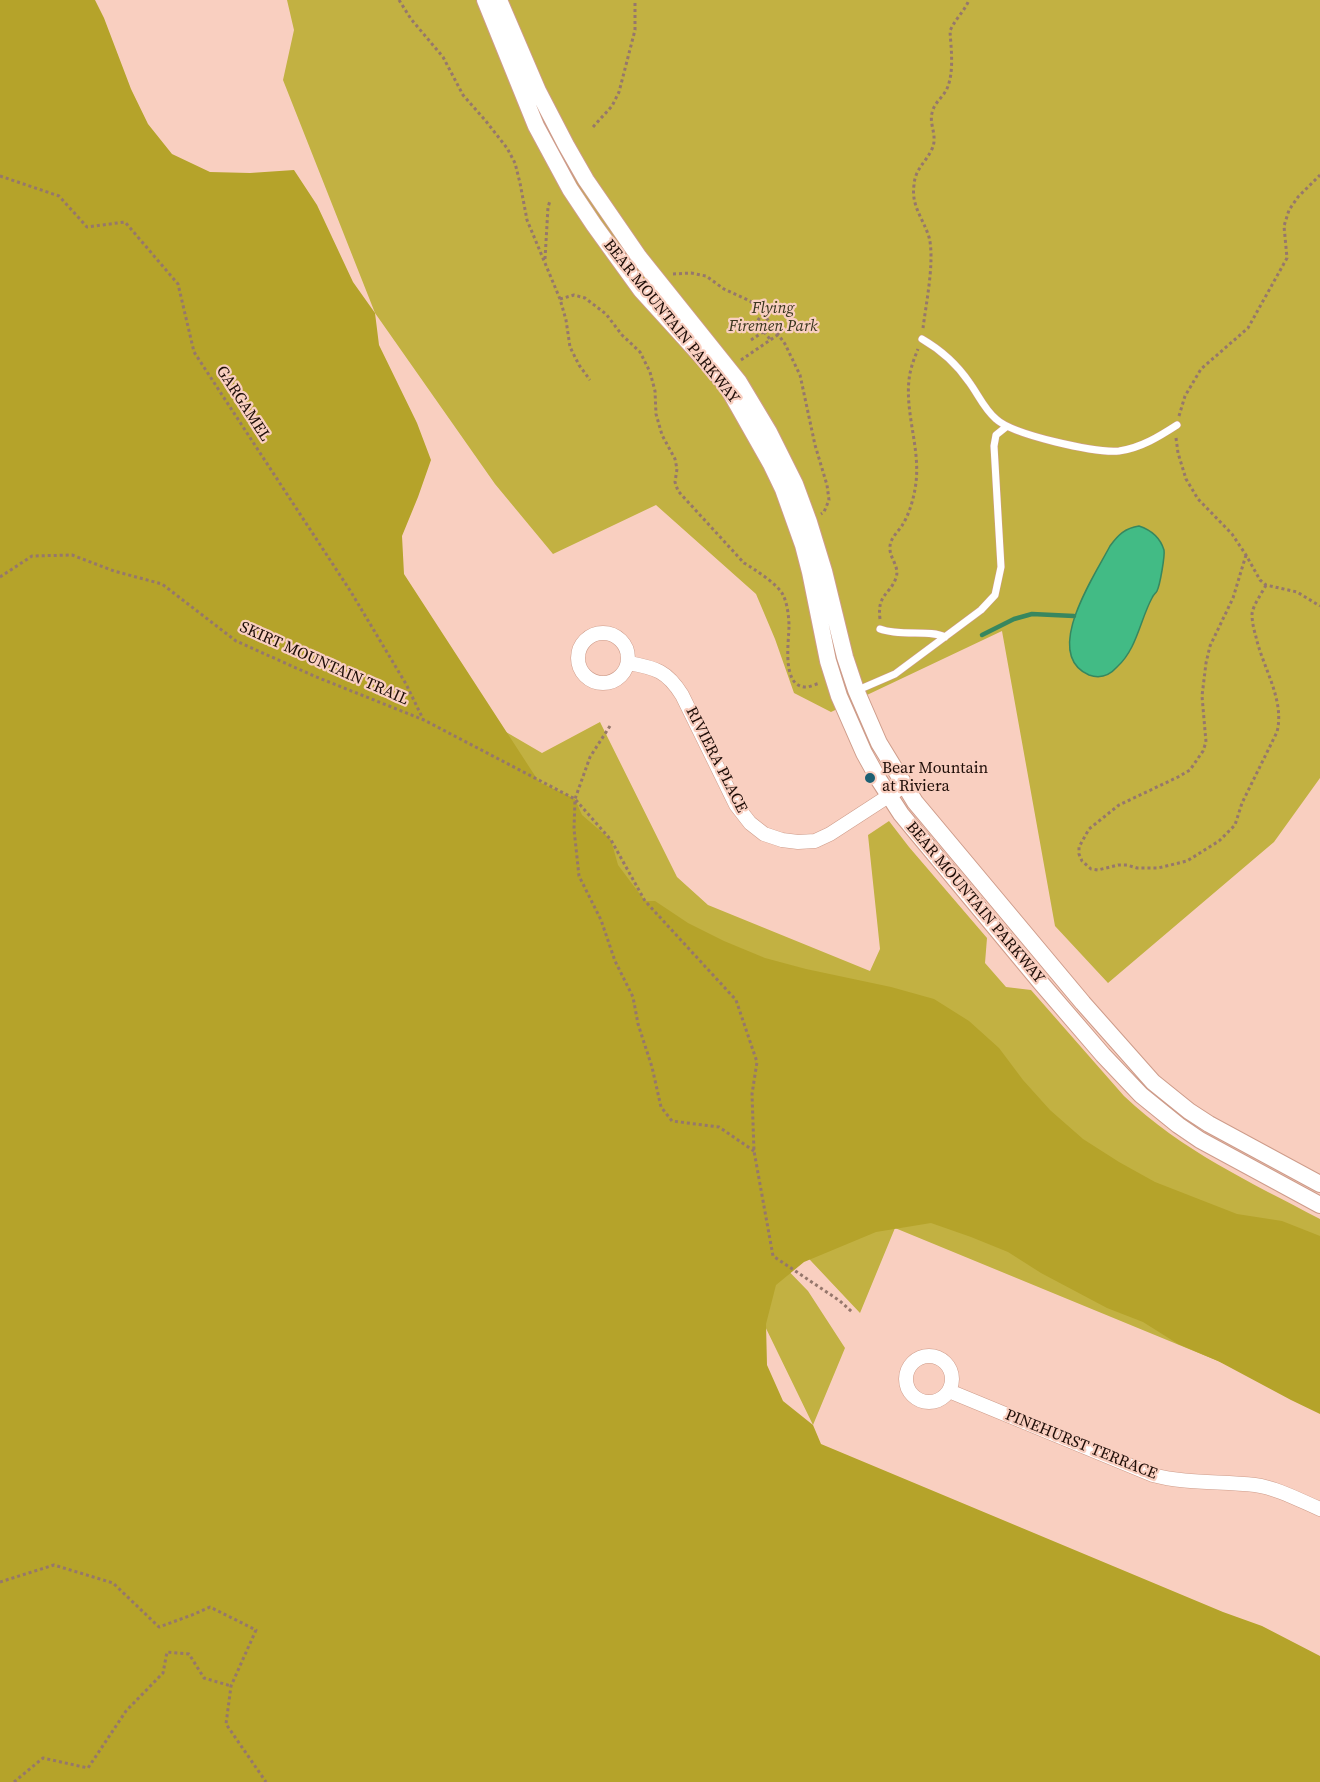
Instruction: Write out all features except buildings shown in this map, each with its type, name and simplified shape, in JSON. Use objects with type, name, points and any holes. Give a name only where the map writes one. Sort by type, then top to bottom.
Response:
[{"type":"street","name":"BEAR MOUNTAIN PARKWAY","points":[[485,0],[536,126],[570,189],[641,290],[728,388],[771,464],[783,489],[803,545],[828,661],[839,696],[864,753],[889,796],[915,832],[1041,983],[1141,1095],[1200,1140],[1320,1205]]},
{"type":"street","name":"BEAR MOUNTAIN PARKWAY","points":[[499,0],[538,91],[586,180],[656,280],[739,382],[778,449],[795,484],[809,522],[856,690],[879,743],[904,786],[926,817],[1062,980],[1153,1082],[1209,1124],[1320,1184]]},
{"type":"street","name":"RIVIERA PLACE","points":[[629,663],[662,671],[674,681],[736,805],[750,824],[764,834],[782,840],[815,841],[830,834],[904,786]]},
{"type":"street","name":"PINEHURST TERRACE","points":[[949,1391],[1153,1475],[1167,1479],[1255,1485],[1320,1509]]},
{"type":"lane","points":[[922,339],[940,350],[955,364],[990,413],[1006,427],[1021,433],[1090,449],[1120,451],[1155,439],[1178,425]]},
{"type":"lane","points":[[856,690],[895,675],[981,610],[995,595],[1001,567],[994,446],[996,435],[1006,427]]},
{"type":"lane","points":[[880,629],[900,634],[939,633],[945,637]]},
{"type":"path","points":[[399,0],[411,19],[443,57],[463,95],[507,148],[515,164],[527,220],[560,299],[570,346],[579,365],[590,380]]},
{"type":"path","points":[[593,127],[612,106],[619,92],[635,30],[635,0]]},
{"type":"path","points":[[880,629],[880,604],[897,575],[890,546],[908,515],[915,489],[915,444],[909,404],[909,381],[922,339],[931,256],[929,237],[915,207],[913,186],[915,176],[932,149],[935,139],[931,114],[949,84],[950,31],[969,0]]},
{"type":"path","points":[[1320,175],[1298,197],[1289,210],[1284,226],[1287,258],[1248,328],[1201,369],[1185,396],[1179,412],[1176,439],[1186,480],[1198,499],[1232,534],[1260,580],[1266,585],[1297,592],[1320,606]]},
{"type":"path","name":"GARGAMEL","points":[[0,176],[59,196],[87,227],[125,222],[178,284],[194,352],[351,592],[406,684],[424,720]]},
{"type":"path","points":[[544,261],[550,201]]},
{"type":"path","points":[[671,274],[691,273],[706,276],[724,290],[750,301],[763,313],[779,334],[791,355],[800,375],[815,445],[829,493],[828,505],[824,512],[809,522]]},
{"type":"path","points":[[560,299],[574,295],[585,298],[606,314],[622,335],[640,352],[655,391],[656,414],[662,435],[675,459],[677,469],[675,482],[678,491],[744,563],[758,570],[767,581],[779,589],[784,597],[789,625],[786,658],[793,680],[798,685],[806,687],[820,683]]},
{"type":"path","points":[[763,313],[756,323],[770,340]]},
{"type":"path","points":[[751,340],[763,332]]},
{"type":"path","points":[[741,360],[779,334]]},
{"type":"path","name":"SKIRT MOUNTAIN TRAIL","points":[[0,577],[32,556],[72,555],[114,571],[162,584],[236,641],[314,676],[424,720],[575,799]]},
{"type":"path","points":[[1246,555],[1233,598],[1210,646],[1206,663],[1202,696],[1206,742],[1203,751],[1190,770],[1119,806],[1089,829],[1079,847],[1079,854],[1082,861],[1091,869],[1127,865],[1137,868],[1158,868],[1187,861],[1219,841],[1235,825],[1242,803],[1277,732],[1279,723],[1278,702],[1259,652],[1253,625],[1252,612],[1266,585]]},
{"type":"path","points":[[610,726],[591,757],[575,799],[574,829],[579,876],[601,920],[615,960],[633,997],[638,1024],[652,1067],[661,1107],[672,1121],[719,1127],[754,1151]]},
{"type":"path","points":[[575,799],[610,840],[645,901],[736,1000],[757,1062],[752,1094],[754,1151],[773,1256],[840,1301],[852,1312]]},
{"type":"path","points":[[0,1582],[54,1565],[113,1583],[159,1627],[192,1616],[210,1607],[256,1630],[231,1686],[226,1724],[266,1782]]},
{"type":"path","points":[[14,1782],[43,1758],[88,1768],[126,1711],[164,1672],[168,1652],[189,1654],[204,1678],[231,1686]]},
{"type":"green space","name":"Flying Firemen Park","points":[[287,0],[1320,0],[1320,778],[1274,842],[1108,983],[1055,926],[1002,631],[831,712],[794,693],[756,594],[656,505],[553,554],[495,484],[375,313],[283,80],[294,30]]},
{"type":"green space","points":[[465,708],[542,753],[600,722],[677,877],[708,905],[870,971],[880,949],[868,835],[889,821],[987,938],[985,963],[1006,987],[1031,990],[1124,1096],[1146,1116],[1193,1149],[1320,1219],[1320,1403],[895,1228],[860,1313],[795,1244]]},
{"type":"green space","points":[[776,1258],[808,1291],[845,1348],[813,1425],[742,1279]]},
{"type":"shaded area","points":[[0,0],[95,0],[131,89],[148,124],[172,154],[210,172],[250,173],[294,170],[317,205],[353,282],[375,313],[379,345],[417,423],[431,460],[402,536],[404,574],[539,782],[575,799],[582,815],[611,840],[618,865],[645,901],[655,901],[688,923],[765,958],[934,999],[969,1021],[999,1048],[1050,1110],[1083,1139],[1119,1162],[1155,1182],[1237,1214],[1282,1221],[1320,1236],[1320,1414],[1218,1361],[1178,1344],[1143,1322],[1107,1308],[1041,1273],[1008,1252],[931,1223],[876,1232],[804,1262],[776,1285],[766,1324],[767,1365],[783,1401],[813,1425],[821,1444],[1223,1612],[1262,1626],[1320,1656],[1320,1782],[0,1782]]},
{"type":"shaded area","points":[[1139,526],[1154,535],[1164,550],[1157,592],[1152,597],[1134,643],[1124,660],[1108,675],[1097,677],[1089,675],[1076,665],[1070,650],[1071,633],[1076,614],[1110,546],[1122,533]]},
{"type":"waterway","points":[[982,635],[1014,619],[1032,614],[1074,616]]},
{"type":"place","name":"Bear Mountain at Riviera","points":[[870,778]]}]
